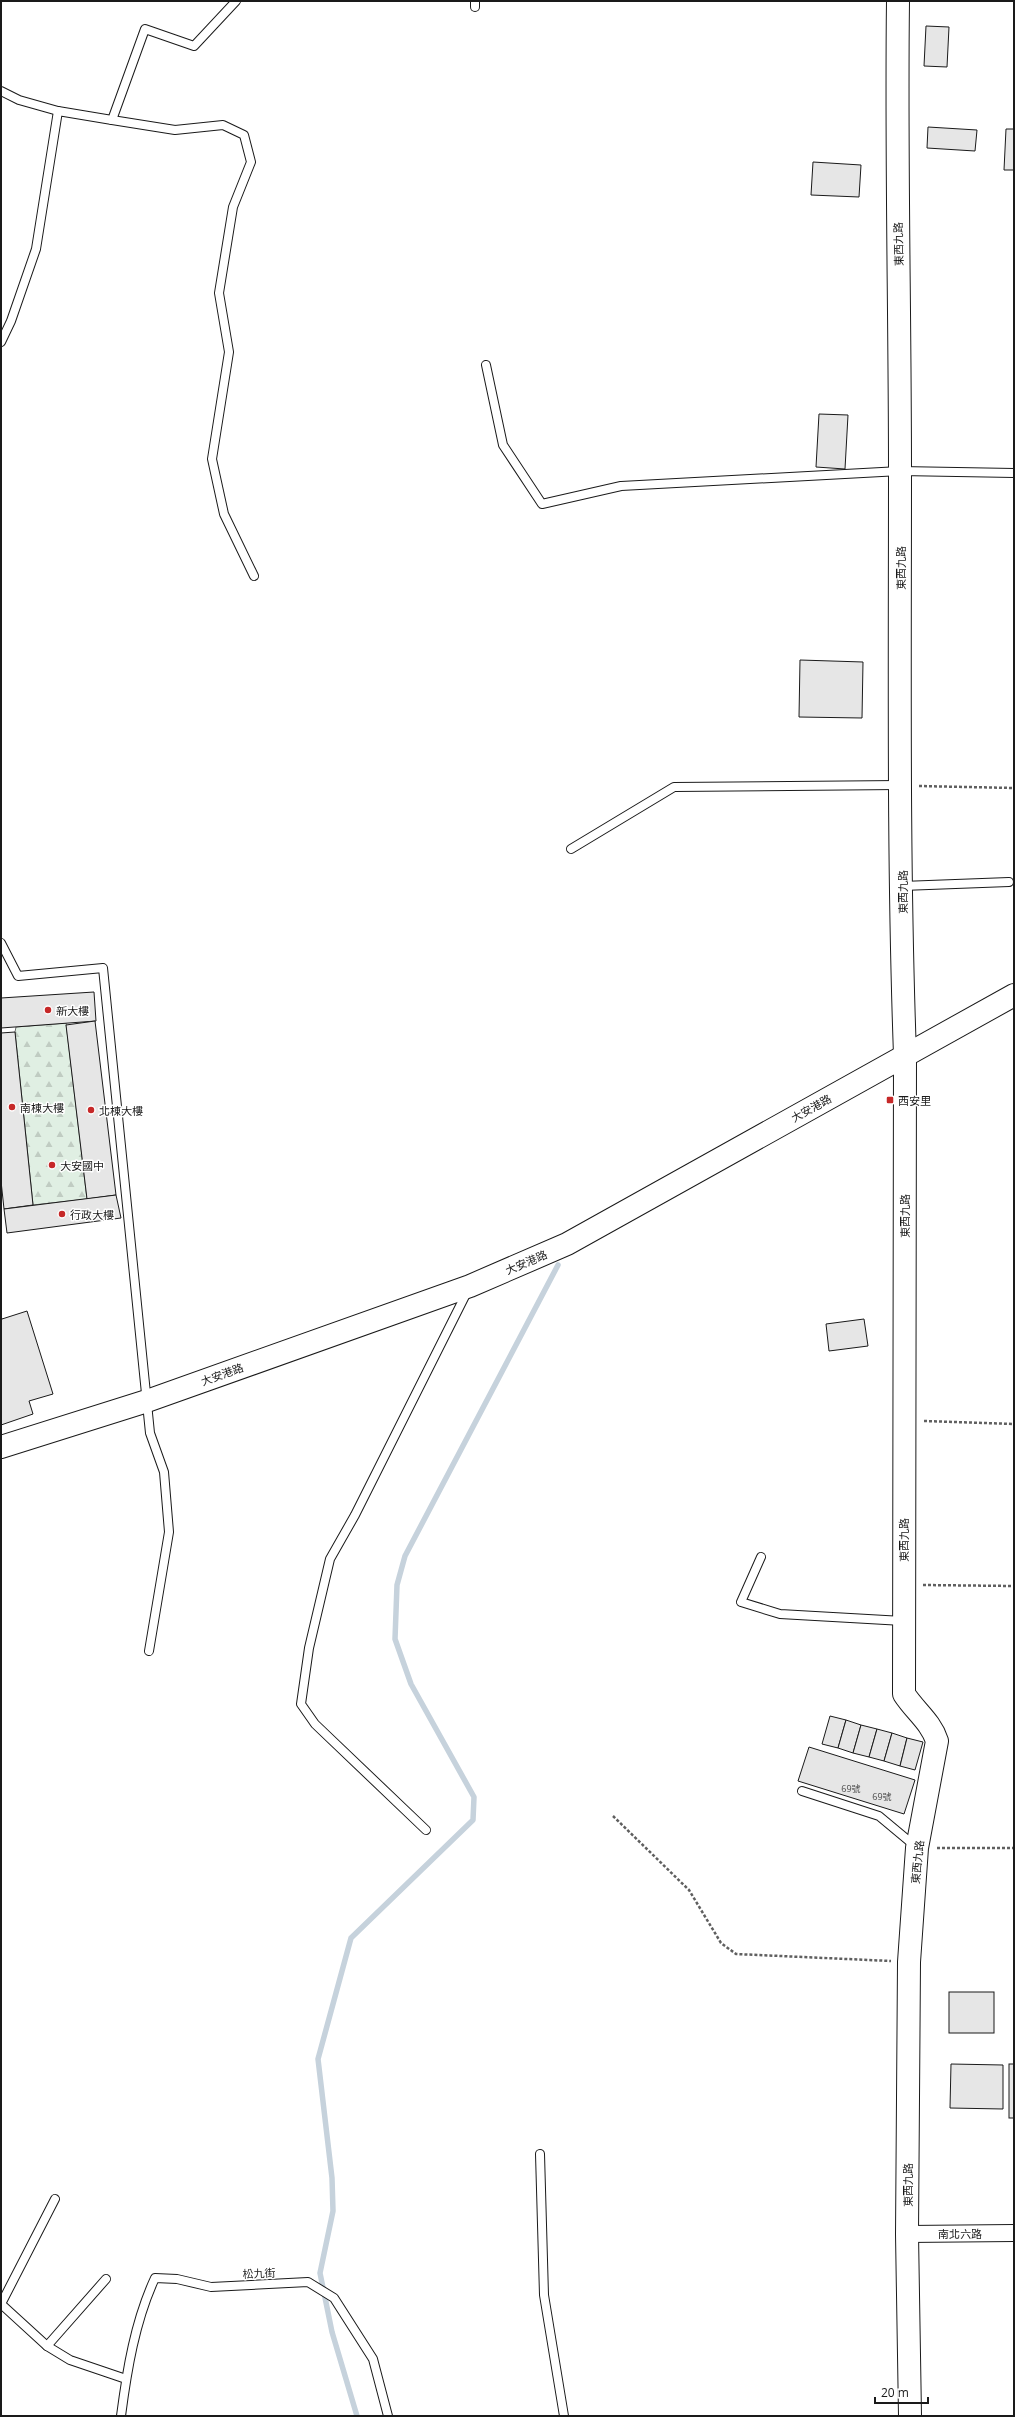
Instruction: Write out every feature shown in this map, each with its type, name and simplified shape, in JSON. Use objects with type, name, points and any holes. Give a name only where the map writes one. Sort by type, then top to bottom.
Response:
[{"type":"street","name":"東西九路","points":[[898,1],[896,146],[900,286],[901,951],[905,1055],[903,1420],[904,1694],[913,1709],[932,1727],[937,1741],[917,1848],[909,1962],[907,2234],[910,2416]]},
{"type":"street","name":"大安港路","points":[[1,1447],[147,1401],[470,1286],[567,1244],[1014,995]]},
{"type":"street","name":"南北六路","points":[[907,2234],[1014,2233]]},
{"type":"lane","points":[[112,120],[145,29],[194,46],[236,1]]},
{"type":"lane","points":[[1,91],[19,100],[58,111],[175,130],[223,125],[244,135],[251,162],[234,207],[219,293],[229,352],[212,459],[224,514],[254,576]]},
{"type":"lane","points":[[1,342],[11,321],[36,249],[58,111]]},
{"type":"lane","points":[[486,365],[502,445],[542,504],[621,486],[900,471],[1014,473]]},
{"type":"lane","points":[[571,849],[674,787],[900,785]]},
{"type":"lane","points":[[902,886],[1009,882]]},
{"type":"lane","points":[[1,943],[18,976],[103,968],[150,1433],[164,1472],[168,1532],[149,1651]]},
{"type":"lane","points":[[426,1830],[315,1724],[301,1704],[309,1648],[330,1559],[355,1515],[470,1286]]},
{"type":"lane","points":[[761,1557],[741,1602],[780,1614],[903,1621]]},
{"type":"lane","points":[[802,1791],[879,1816],[896,1832],[917,1848]]},
{"type":"lane","points":[[540,2154],[544,2295],[564,2416]]},
{"type":"lane","points":[[55,2199],[1,2304],[47,2346],[70,2360],[126,2379]]},
{"type":"lane","name":"松九街","points":[[121,2416],[126,2379],[145,2300],[155,2278],[177,2279],[211,2287],[308,2282],[334,2298],[373,2359],[388,2416]]},
{"type":"lane","points":[[47,2346],[106,2279]]},
{"type":"path","points":[[900,785],[1014,788]]},
{"type":"path","points":[[903,1420],[1014,1424]]},
{"type":"path","points":[[903,1585],[1014,1586]]},
{"type":"path","points":[[613,1816],[689,1890],[721,1943],[736,1954],[909,1962]]},
{"type":"path","points":[[917,1848],[1014,1848]]},
{"type":"green space","points":[[66,1023],[87,1199],[33,1205],[15,1032],[16,1027]]},
{"type":"building","points":[[926,26],[949,27],[947,67],[924,66]]},
{"type":"building","points":[[928,127],[977,130],[975,151],[927,148]]},
{"type":"building","points":[[1006,129],[1014,129],[1014,170],[1004,170]]},
{"type":"building","points":[[813,162],[861,165],[859,197],[811,195]]},
{"type":"building","points":[[819,414],[848,415],[845,469],[816,467]]},
{"type":"building","points":[[800,660],[863,662],[862,718],[799,717]]},
{"type":"building","name":"新大樓","points":[[94,992],[96,1021],[1,1028],[1,998]]},
{"type":"building","name":"北棟大樓","points":[[95,1021],[116,1195],[87,1199],[66,1025]]},
{"type":"building","name":"南棟大樓","points":[[15,1032],[33,1205],[4,1209],[1,1181],[1,1033]]},
{"type":"building","name":"行政大樓","points":[[116,1195],[121,1218],[7,1233],[4,1209]]},
{"type":"building","points":[[27,1311],[53,1394],[29,1401],[33,1414],[1,1425],[1,1317],[2,1319]]},
{"type":"building","points":[[864,1319],[868,1346],[829,1351],[826,1324]]},
{"type":"building","points":[[830,1716],[846,1720],[838,1748],[822,1744]]},
{"type":"building","points":[[846,1720],[861,1725],[853,1753],[838,1748]]},
{"type":"building","points":[[861,1725],[877,1729],[869,1757],[853,1753]]},
{"type":"building","points":[[877,1729],[892,1733],[884,1761],[869,1757]]},
{"type":"building","points":[[892,1733],[907,1738],[900,1766],[884,1761]]},
{"type":"building","points":[[907,1738],[923,1742],[915,1770],[900,1766]]},
{"type":"building","points":[[809,1747],[915,1780],[904,1814],[798,1781]]},
{"type":"building","points":[[949,1992],[994,1992],[994,2033],[949,2033]]},
{"type":"building","points":[[951,2064],[1003,2065],[1003,2109],[950,2108]]},
{"type":"building","points":[[1009,2064],[1014,2064],[1014,2118],[1009,2118]]},
{"type":"waterway","points":[[357,2416],[332,2332],[320,2273],[333,2211],[332,2178],[318,2059],[351,1938],[473,1820],[474,1797],[411,1684],[395,1639],[397,1585],[405,1556],[558,1265]]},
{"type":"place","name":"新大樓","points":[[48,1010]]},
{"type":"place","name":"西安里","points":[[890,1100]]},
{"type":"place","name":"南棟大樓","points":[[12,1107]]},
{"type":"place","name":"北棟大樓","points":[[91,1110]]},
{"type":"place","name":"大安國中","points":[[52,1165]]},
{"type":"place","name":"行政大樓","points":[[62,1214]]}]
